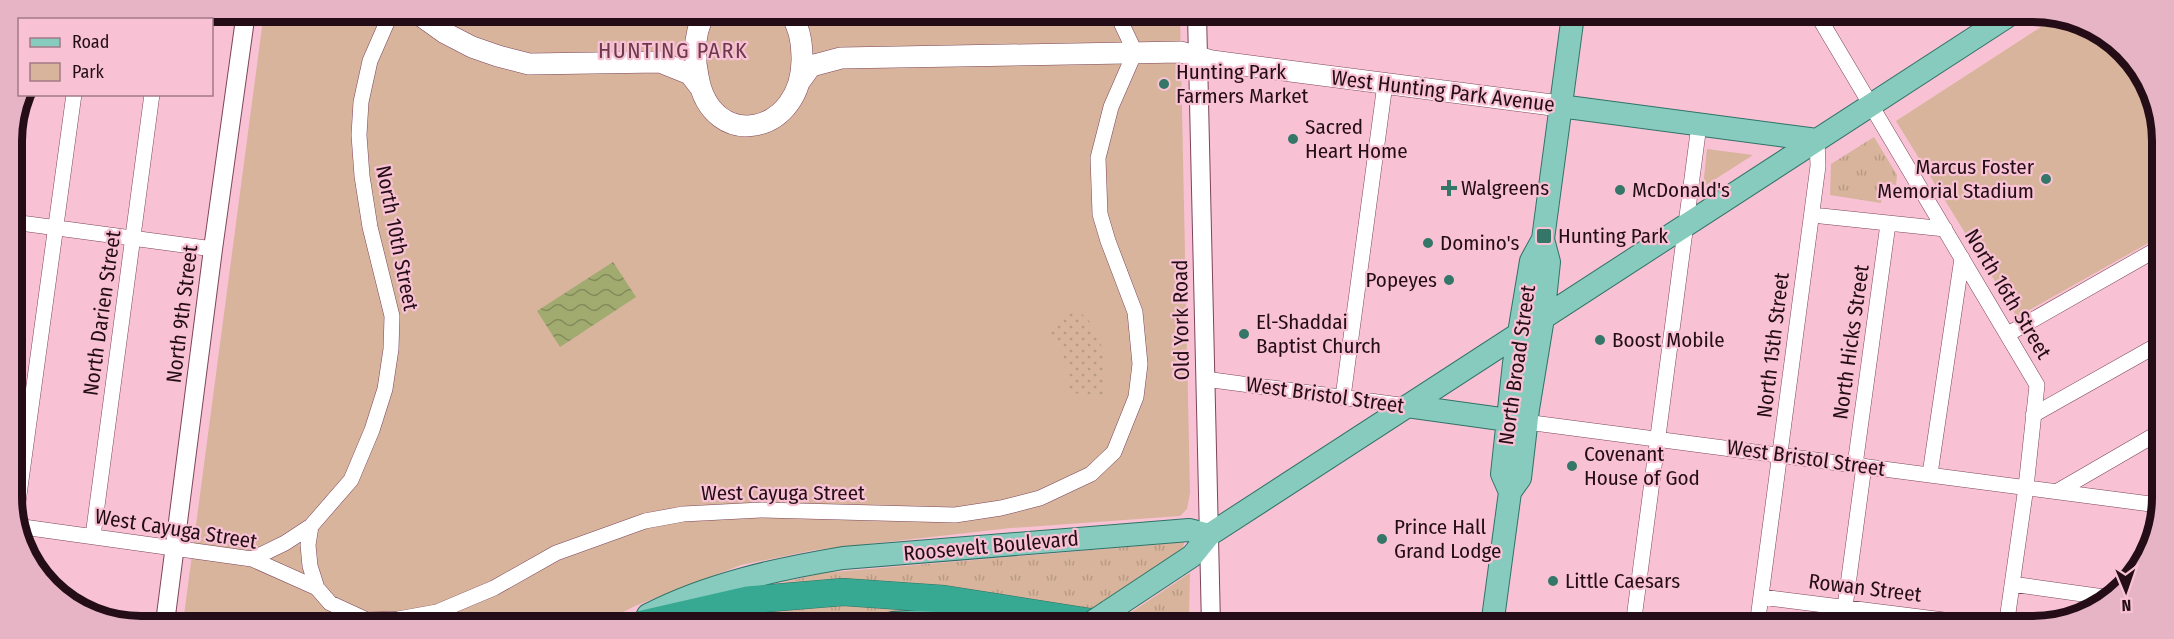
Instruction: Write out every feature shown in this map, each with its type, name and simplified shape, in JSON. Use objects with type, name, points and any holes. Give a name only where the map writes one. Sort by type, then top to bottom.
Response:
[{"type":"highway","points":[[678,616],[748,600],[843,592],[944,599],[1063,616]]},
{"type":"main road","name":"West Hunting Park Avenue","points":[[430,22],[472,47],[529,64],[660,62],[680,54],[689,47],[701,22]]},
{"type":"main road","name":"West Hunting Park Avenue","points":[[700,87],[696,58],[701,22]]},
{"type":"main road","name":"West Hunting Park Avenue","points":[[794,22],[799,34],[811,49],[841,58]]},
{"type":"main road","name":"North Broad Street","points":[[1517,421],[1519,333],[1532,261],[1543,239],[1571,22]]},
{"type":"main road","points":[[1105,616],[1192,556],[1209,535],[1999,22]]},
{"type":"main road","name":"West Hunting Park Avenue","points":[[660,62],[690,74],[714,112],[726,121],[749,127],[761,124],[786,109],[794,99],[800,81],[802,54],[799,34]]},
{"type":"main road","name":"West Hunting Park Avenue","points":[[800,81],[811,66],[841,58],[1181,51],[1212,61],[1817,140]]},
{"type":"main road","name":"North Broad Street","points":[[1493,616],[1510,492],[1503,474],[1543,318],[1549,262],[1543,239]]},
{"type":"main road","name":"West Bristol Street","points":[[1407,406],[1517,421]]},
{"type":"main road","name":"Roosevelt Boulevard","points":[[649,616],[686,598],[717,588],[779,570],[843,558],[1189,530],[1209,535]]},
{"type":"street","name":"North 9th Street","points":[[166,616],[245,22]]},
{"type":"street","name":"North 10th Street","points":[[252,559],[285,543],[311,526],[351,480],[372,430],[385,389],[391,349],[392,316],[370,227],[362,176],[359,135],[361,102],[370,61],[387,22]]},
{"type":"street","points":[[1121,22],[1135,52]]},
{"type":"street","name":"Old York Road","points":[[1197,22],[1211,616]]},
{"type":"street","name":"North 16th Street","points":[[1821,22],[2037,385],[2026,487],[2008,616]]},
{"type":"street","name":"West Cayuga Street","points":[[418,616],[437,612],[494,588],[556,553],[645,520],[683,514],[761,510],[955,515],[1001,508],[1040,498],[1091,474],[1114,452],[1136,397],[1140,364],[1135,312],[1100,214],[1098,158],[1111,107],[1135,52]]},
{"type":"street","points":[[1342,397],[1385,84]]},
{"type":"street","points":[[22,480],[74,96]]},
{"type":"street","name":"North Darien Street","points":[[93,536],[152,96]]},
{"type":"street","points":[[1634,616],[1699,125]]},
{"type":"street","name":"North 15th Street","points":[[1759,616],[1818,166],[1817,140]]},
{"type":"street","points":[[1812,215],[1888,225],[1945,229]]},
{"type":"street","points":[[23,223],[213,249]]},
{"type":"street","name":"North Hicks Street","points":[[1845,607],[1888,225]]},
{"type":"street","points":[[2008,334],[2152,252]]},
{"type":"street","points":[[1930,474],[1962,258]]},
{"type":"street","points":[[2032,415],[2152,347]]},
{"type":"street","name":"West Bristol Street","points":[[1205,379],[1407,406]]},
{"type":"street","name":"West Bristol Street","points":[[1517,421],[2151,503]]},
{"type":"street","points":[[2058,491],[2152,436]]},
{"type":"street","name":"West Cayuga Street","points":[[26,526],[252,559],[317,588],[330,603],[358,616]]},
{"type":"street","points":[[311,526],[308,545],[310,566],[317,588]]},
{"type":"street","points":[[2012,584],[2096,596]]},
{"type":"street","name":"Rowan Street","points":[[1761,597],[1914,616]]},
{"type":"green space","name":"Hunting Park","points":[[263,22],[1180,22],[1190,493],[1187,509],[1180,516],[1011,528],[815,550],[741,565],[635,606],[616,616],[184,616]]},
{"type":"green space","name":"Marcus Foster Memorial Stadium","points":[[2046,24],[2063,27],[2092,38],[2117,57],[2127,69],[2145,103],[2152,141],[2152,241],[2017,317],[1896,121]]},
{"type":"green space","points":[[1874,137],[1897,175],[1896,185],[1884,183],[1881,203],[1830,195],[1831,164]]},
{"type":"green space","points":[[1707,149],[1753,155],[1703,187]]},
{"type":"green space","points":[[1074,308],[1089,321],[1102,347],[1105,367],[1103,395],[1068,393],[1065,360],[1048,332]]},
{"type":"green space","points":[[1184,542],[1183,554],[1090,613],[741,592],[823,573]]},
{"type":"green space","points":[[1190,573],[1189,616],[1127,615]]},
{"type":"green space","points":[[876,601],[935,608],[870,616],[724,616],[744,611]]},
{"type":"water","points":[[613,262],[636,297],[560,347],[537,311]]},
{"type":"place","name":"Hunting Park Farmers Market","points":[[1164,84]]},
{"type":"place","name":"Sacred Heart Home","points":[[1293,139]]},
{"type":"place","name":"Marcus Foster Memorial Stadium","points":[[2046,179]]},
{"type":"place","name":"Walgreens","points":[[1449,188]]},
{"type":"place","name":"McDonald's","points":[[1620,190]]},
{"type":"place","name":"Hunting Park","points":[[1544,236]]},
{"type":"place","name":"Domino's","points":[[1428,243]]},
{"type":"place","name":"Popeyes","points":[[1449,280]]},
{"type":"place","name":"El-Shaddai Baptist Church","points":[[1244,334]]},
{"type":"place","name":"Boost Mobile","points":[[1600,340]]},
{"type":"place","name":"Covenant House of God","points":[[1572,466]]},
{"type":"place","name":"Prince Hall Grand Lodge","points":[[1382,539]]},
{"type":"place","name":"Little Caesars","points":[[1553,581]]},
{"type":"district","name":"HUNTING PARK","points":[[673,50]]}]
